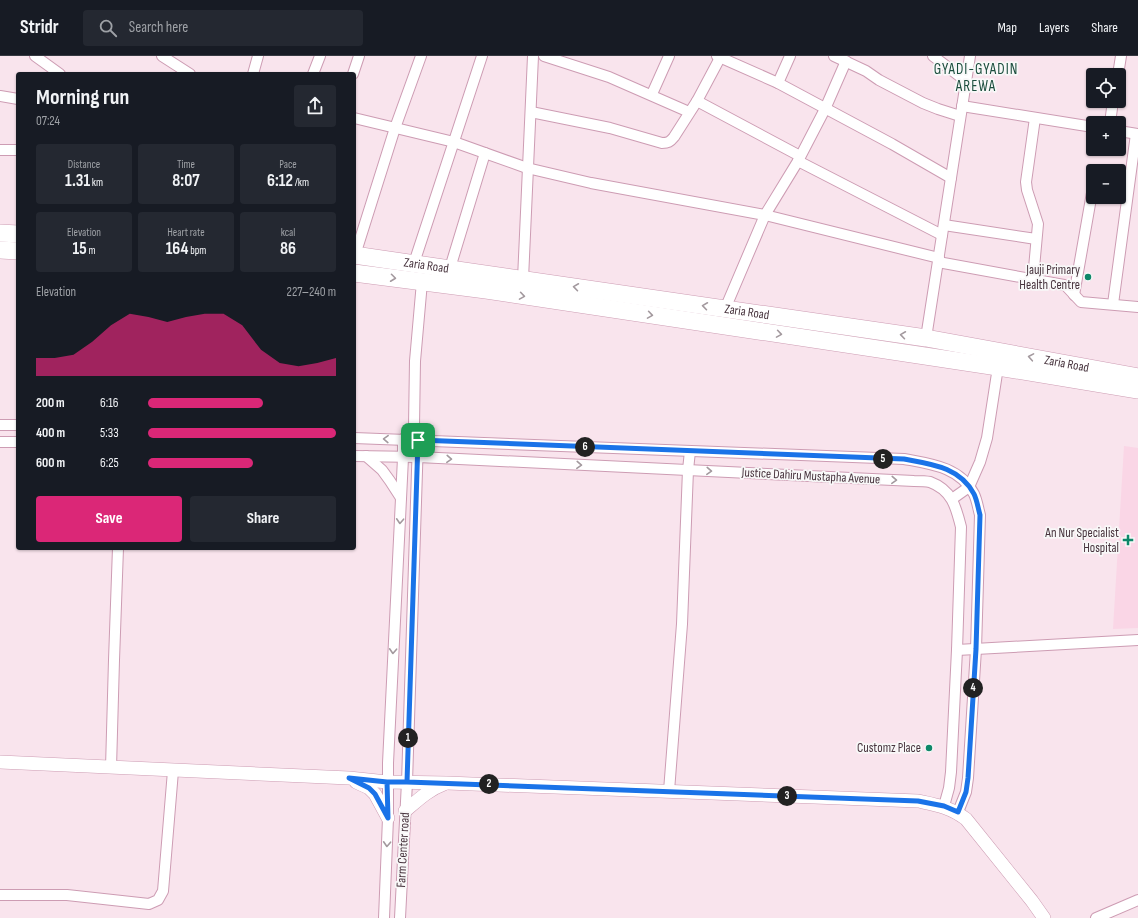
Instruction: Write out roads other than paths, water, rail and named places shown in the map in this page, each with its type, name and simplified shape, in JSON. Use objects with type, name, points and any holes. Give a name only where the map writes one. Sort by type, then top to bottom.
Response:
[{"type":"highway","points":[[0,233],[16,234]]},
{"type":"highway","points":[[0,250],[16,251]]},
{"type":"highway","name":"Zaria Road","points":[[356,255],[926,338],[1138,377]]},
{"type":"highway","name":"Zaria Road","points":[[356,273],[486,290],[998,367],[1138,390]]},
{"type":"street","points":[[35,56],[57,72]]},
{"type":"street","points":[[162,56],[187,72]]},
{"type":"street","points":[[254,72],[258,56]]},
{"type":"street","points":[[314,72],[320,56]]},
{"type":"street","points":[[354,72],[359,56]]},
{"type":"street","points":[[356,249],[395,128],[421,56]]},
{"type":"street","points":[[414,263],[482,56]]},
{"type":"street","points":[[523,279],[533,56]]},
{"type":"street","points":[[544,56],[609,76],[652,94],[689,112]]},
{"type":"street","points":[[652,94],[669,56]]},
{"type":"street","points":[[531,112],[610,128],[662,143],[667,143],[674,137],[696,101],[719,56],[778,83],[892,144],[920,162],[951,178]]},
{"type":"street","points":[[778,83],[790,56]]},
{"type":"street","points":[[834,56],[866,71],[879,80],[923,103],[938,109],[1035,118],[1086,126]]},
{"type":"street","points":[[933,56],[966,81]]},
{"type":"street","points":[[926,338],[970,56]]},
{"type":"street","points":[[1119,68],[1121,56]]},
{"type":"street","points":[[725,309],[765,215],[799,158],[825,108],[846,61]]},
{"type":"street","points":[[0,96],[16,99]]},
{"type":"street","points":[[696,101],[799,158],[943,230],[1036,239]]},
{"type":"street","points":[[356,118],[454,142],[527,168],[591,183],[765,215],[938,260],[1064,285],[1081,302],[1138,307]]},
{"type":"street","points":[[1033,279],[1038,224],[1027,190],[1026,182],[1035,118]]},
{"type":"street","points":[[1126,132],[1137,134],[1126,178]]},
{"type":"street","points":[[0,150],[16,150]]},
{"type":"street","points":[[450,268],[485,153]]},
{"type":"street","points":[[1074,295],[1090,204]]},
{"type":"street","points":[[1113,304],[1122,204]]},
{"type":"street","name":"Farm Center road","points":[[400,918],[407,782],[418,457],[418,440],[414,426],[415,361],[422,282]]},
{"type":"street","points":[[952,499],[969,487],[980,462],[987,438],[998,367]]},
{"type":"street","points":[[0,425],[16,425]]},
{"type":"street","points":[[384,918],[388,818],[387,782],[403,440],[414,426]]},
{"type":"street","points":[[356,438],[904,459],[934,464],[954,472],[966,483],[974,494],[980,515],[976,649],[968,778],[966,792],[958,812]]},
{"type":"street","points":[[0,442],[16,442]]},
{"type":"street","points":[[669,791],[682,624],[690,451]]},
{"type":"street","name":"Justice Dahiru Mustapha Avenue","points":[[356,456],[403,458],[418,457],[929,482],[941,488],[952,499],[957,509],[961,527],[951,772],[949,788],[944,806]]},
{"type":"street","points":[[366,456],[382,470],[401,498]]},
{"type":"street","points":[[111,768],[118,550]]},
{"type":"street","points":[[957,650],[1138,640]]},
{"type":"street","points":[[0,762],[349,778],[387,782],[918,801],[944,806],[958,812],[966,819],[1044,918]]},
{"type":"street","points":[[0,895],[67,895],[149,904],[158,900],[163,891],[173,770]]},
{"type":"street","points":[[349,778],[369,788],[375,794],[388,818]]},
{"type":"street","points":[[405,811],[425,793],[447,783]]},
{"type":"street","points":[[1096,918],[1138,900]]},
{"type":"place","name":"Jauji Primary Health Centre","points":[[1088,277]]},
{"type":"place","name":"An Nur Specialist Hospital","points":[[1128,540]]},
{"type":"place","name":"Customz Place","points":[[929,748]]},
{"type":"district","name":"GYADI-GYADIN AREWA","points":[[976,78]]}]
